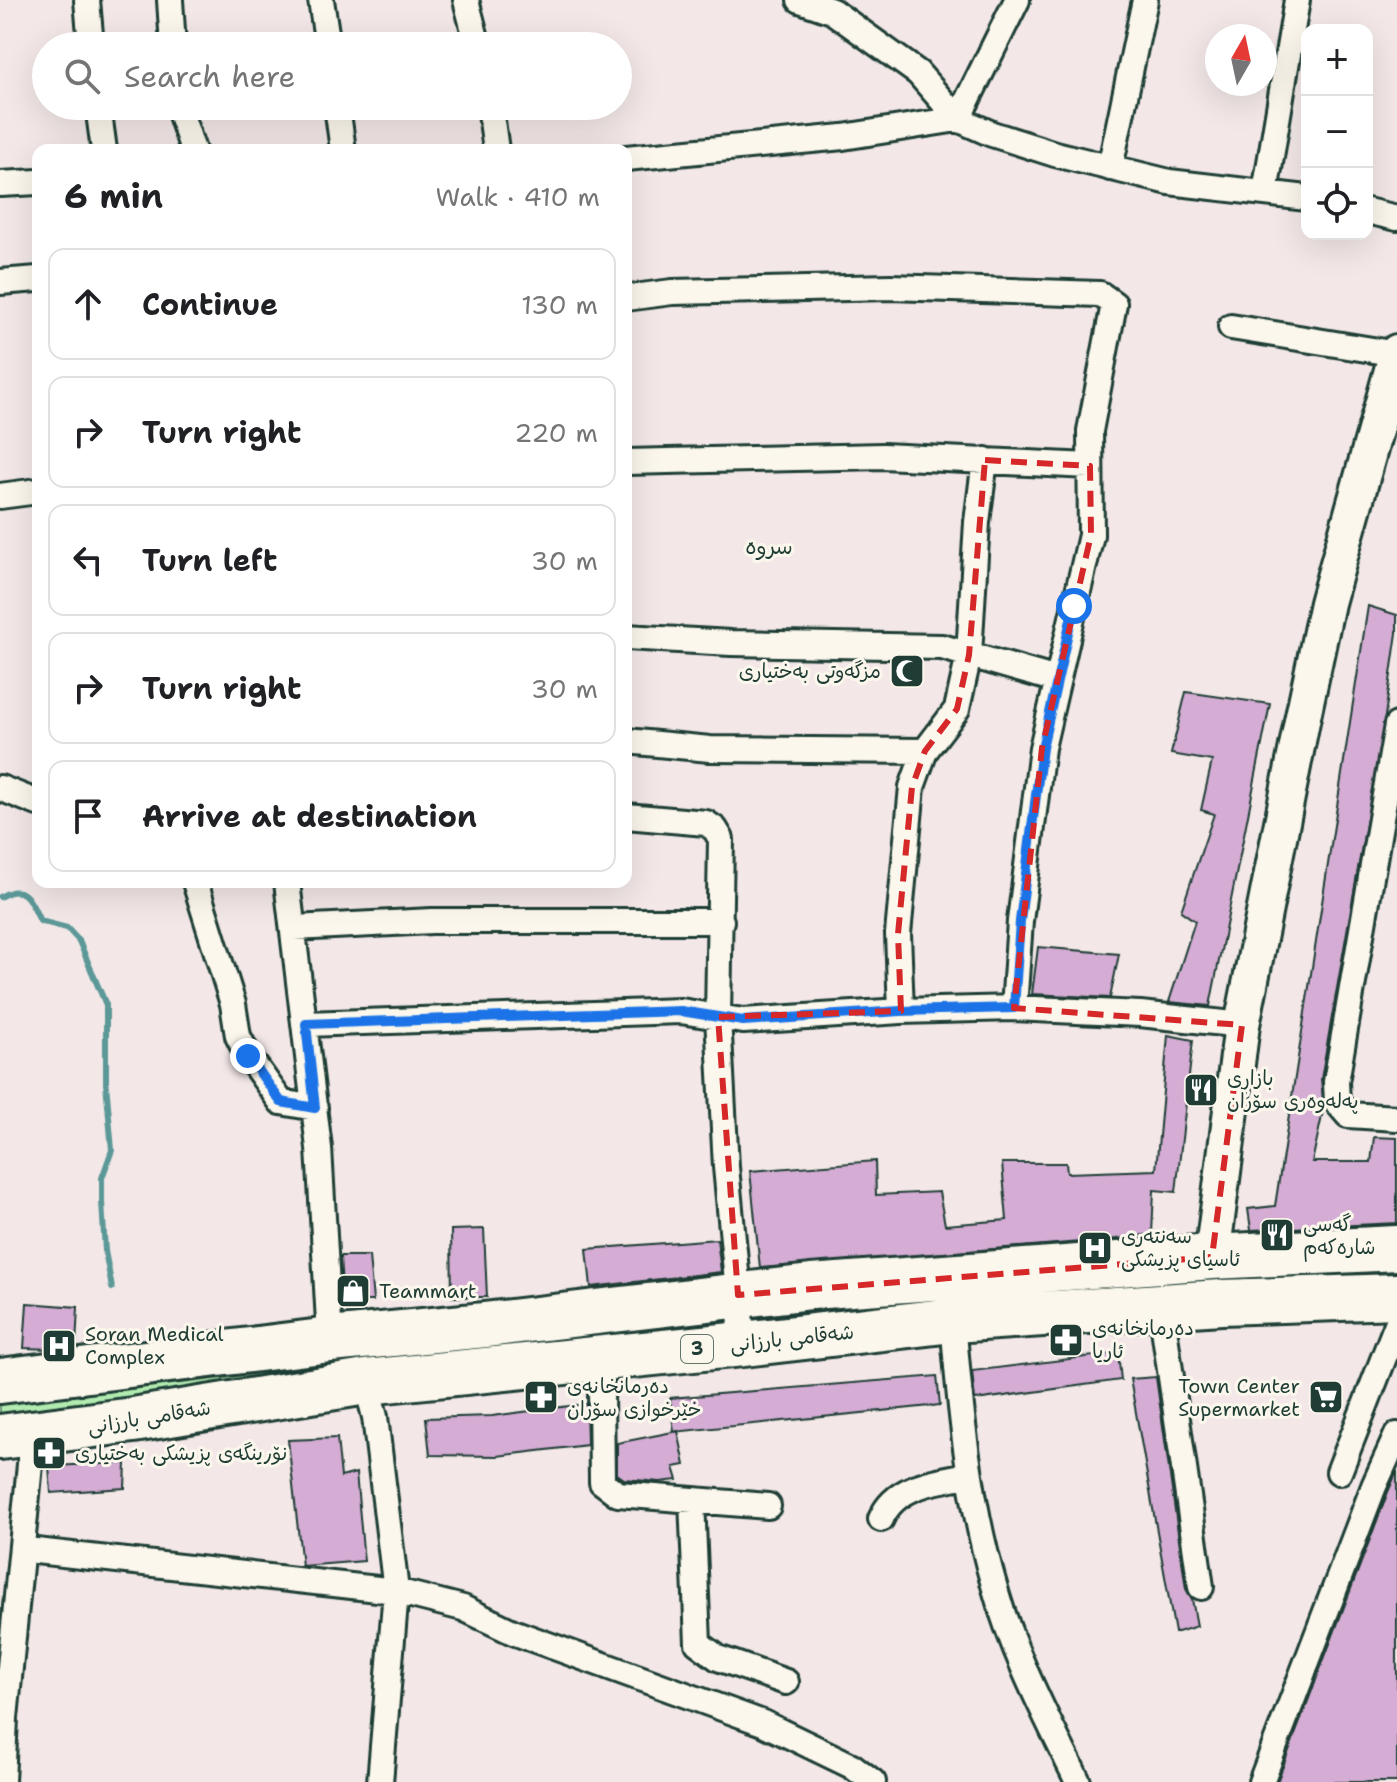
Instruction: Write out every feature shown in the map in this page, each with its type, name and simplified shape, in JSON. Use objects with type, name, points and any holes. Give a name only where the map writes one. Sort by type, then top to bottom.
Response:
[{"type":"highway","points":[[0,1381],[330,1340],[738,1295],[1212,1257],[1397,1248]]},
{"type":"highway","name":"شەقامی بارزانی","points":[[16,1435],[366,1382],[953,1320],[1221,1302],[1397,1296]]},
{"type":"street","points":[[87,0],[90,32]]},
{"type":"street","points":[[170,0],[172,32]]},
{"type":"street","points":[[321,0],[326,32]]},
{"type":"street","points":[[466,0],[474,32]]},
{"type":"street","points":[[800,0],[836,5],[918,73],[958,119],[992,134],[1169,182],[1301,197]]},
{"type":"street","points":[[958,119],[1017,0]]},
{"type":"street","points":[[1110,168],[1145,0]]},
{"type":"street","points":[[1265,193],[1297,0]]},
{"type":"street","points":[[632,157],[843,137],[958,119]]},
{"type":"street","points":[[100,120],[103,144]]},
{"type":"street","points":[[183,120],[191,144]]},
{"type":"street","points":[[339,120],[342,144]]},
{"type":"street","points":[[492,120],[495,144]]},
{"type":"street","points":[[0,184],[32,182]]},
{"type":"street","points":[[1373,212],[1397,218]]},
{"type":"street","points":[[0,282],[32,279]]},
{"type":"street","points":[[632,297],[672,292],[890,287],[1100,294],[1114,304],[1090,431],[1091,535],[1042,748],[1020,921],[1014,1008]]},
{"type":"street","points":[[1212,1257],[1242,1025],[1327,603],[1397,353],[1231,327]]},
{"type":"street","points":[[632,462],[883,456],[1090,466]]},
{"type":"street","points":[[901,1011],[898,934],[912,787],[925,751],[957,709],[969,655],[977,522],[985,460]]},
{"type":"street","points":[[0,496],[32,492]]},
{"type":"street","points":[[632,637],[731,643],[942,647],[1057,680]]},
{"type":"street","points":[[1397,725],[1336,1082],[1337,1102],[1348,1115],[1397,1118]]},
{"type":"street","points":[[632,742],[710,749],[925,751]]},
{"type":"street","points":[[0,788],[32,801]]},
{"type":"street","points":[[632,816],[706,823],[715,829],[723,849],[718,1017],[726,1167],[743,1344]]},
{"type":"street","points":[[197,888],[233,1004],[238,1036],[248,1056],[281,1102],[315,1108]]},
{"type":"street","points":[[288,888],[315,1108],[330,1340]]},
{"type":"street","points":[[294,928],[432,921],[721,921]]},
{"type":"street","points":[[306,1024],[681,1011],[743,1021],[901,1011],[1014,1008],[1140,1014],[1242,1025]]},
{"type":"street","points":[[1161,1307],[1201,1587]]},
{"type":"street","points":[[953,1320],[969,1475],[994,1587],[1019,1655],[1078,1782]]},
{"type":"street","points":[[1339,1472],[1397,1324]]},
{"type":"street","points":[[597,1359],[601,1389],[602,1482],[618,1494],[768,1506]]},
{"type":"street","points":[[366,1382],[375,1417],[396,1591],[380,1782]]},
{"type":"street","points":[[2,1782],[5,1718],[23,1547],[16,1435]]},
{"type":"street","points":[[1261,1782],[1374,1486],[1397,1435]]},
{"type":"street","points":[[881,1519],[887,1505],[910,1489],[969,1475]]},
{"type":"street","points":[[692,1500],[698,1643],[718,1658],[786,1682]]},
{"type":"street","points":[[23,1547],[36,1551],[396,1591],[463,1608],[513,1632],[763,1723],[852,1766],[873,1782]]},
{"type":"highlighted area","points":[[985,460],[1090,466],[1091,535],[1042,748],[1014,1008],[1242,1025],[1212,1257],[738,1295],[718,1017],[901,1011],[898,934],[912,787],[925,751],[957,709],[969,655]]},
{"type":"green space","points":[[729,1320],[736,1323],[0,1419],[0,1404]]},
{"type":"building","points":[[1368,606],[1397,615],[1397,633],[1321,1079],[1324,1107],[1312,1162],[1371,1162],[1374,1137],[1397,1138],[1397,1223],[1251,1230],[1248,1209],[1275,1206]]},
{"type":"building","points":[[1186,692],[1270,704],[1210,1006],[1169,1002],[1195,921],[1181,911],[1214,814],[1201,810],[1212,761],[1171,754]]},
{"type":"building","points":[[1038,947],[1119,954],[1110,998],[1032,994]]},
{"type":"building","points":[[1168,1035],[1193,1040],[1176,1192],[1154,1190],[1152,1234],[760,1268],[750,1171],[875,1161],[876,1195],[939,1192],[945,1225],[1007,1220],[1002,1163],[1066,1163],[1067,1173],[1156,1170]]},
{"type":"building","points":[[484,1229],[487,1297],[452,1297],[451,1230]]},
{"type":"building","points":[[717,1239],[721,1272],[591,1287],[587,1249]]},
{"type":"building","points":[[340,1256],[369,1256],[373,1301],[343,1301]]},
{"type":"building","points":[[27,1303],[78,1307],[76,1346],[24,1348]]},
{"type":"building","points":[[1118,1353],[1121,1380],[975,1400],[972,1371]]},
{"type":"building","points":[[937,1376],[940,1405],[674,1432],[670,1398]]},
{"type":"building","points":[[1156,1377],[1186,1589],[1192,1599],[1197,1626],[1175,1633],[1130,1379]]},
{"type":"building","points":[[586,1404],[587,1445],[497,1456],[430,1455],[426,1418],[492,1416]]},
{"type":"building","points":[[678,1431],[685,1465],[674,1467],[678,1480],[624,1479],[617,1474],[617,1443]]},
{"type":"building","points":[[337,1438],[341,1477],[356,1473],[364,1561],[302,1566],[288,1440]]},
{"type":"building","points":[[126,1463],[125,1488],[51,1493],[49,1466]]},
{"type":"building","points":[[1397,1471],[1397,1782],[1277,1782],[1388,1492]]},
{"type":"waterway","points":[[0,897],[16,891],[22,893],[30,901],[40,921],[67,928],[79,941],[106,1005],[106,1083],[112,1150],[102,1178],[102,1202],[105,1251],[112,1288]]},
{"type":"place","name":"مزگەوتی بەختیاری","points":[[907,671]]},
{"type":"place","name":"بازاڕی پەلەوەری سۆران","points":[[1201,1090]]},
{"type":"place","name":"گەسی شارەکەم","points":[[1277,1235]]},
{"type":"place","name":"سەنتەری ئاسیای پزیشکی","points":[[1095,1248]]},
{"type":"place","name":"Teammart","points":[[353,1291]]},
{"type":"place","name":"دەرمانخانەی ئاریا","points":[[1066,1340]]},
{"type":"place","name":"Soran Medical Complex","points":[[59,1346]]},
{"type":"place","name":"دەرمانخانەی خێرخوازی سۆران","points":[[541,1397]]},
{"type":"place","name":"Town Center Supermarket","points":[[1326,1397]]},
{"type":"place","name":"نۆرینگەی پزیشکی بەختیاری","points":[[49,1453]]},
{"type":"district","name":"سروە","points":[[769,546]]},
{"type":"route","points":[[248,1056],[281,1102],[315,1108],[306,1024],[681,1011],[743,1021],[901,1011],[1014,1008],[1020,921],[1042,748],[1074,606]]}]
